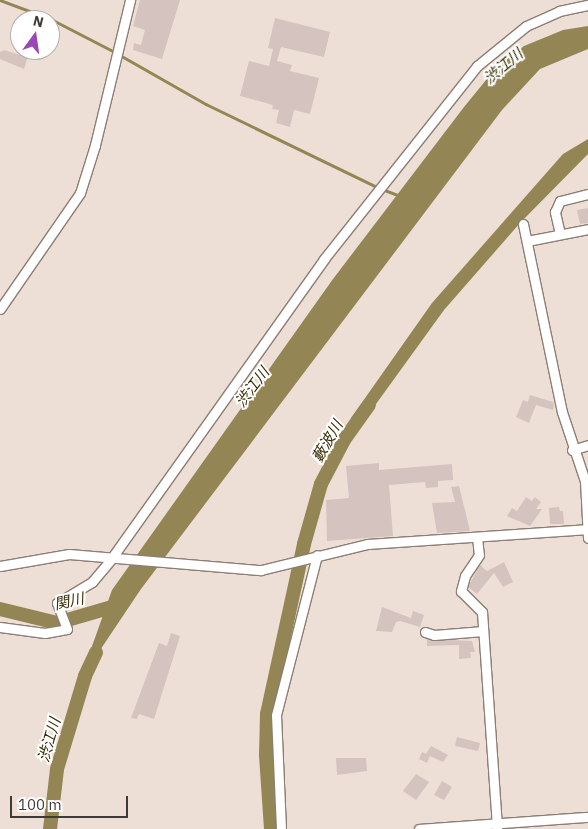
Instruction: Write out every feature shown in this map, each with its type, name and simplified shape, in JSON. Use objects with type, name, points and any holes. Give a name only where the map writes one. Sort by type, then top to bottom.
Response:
[{"type":"street","points":[[0,309],[80,193],[130,0]]},
{"type":"street","points":[[0,627],[45,633],[67,629],[57,603],[92,582],[113,559],[324,259],[477,66],[526,26],[559,11],[588,5]]},
{"type":"street","points":[[560,234],[555,212],[560,201],[588,194]]},
{"type":"street","points":[[523,224],[572,450],[584,481],[588,538]]},
{"type":"street","points":[[527,241],[588,229]]},
{"type":"street","points":[[572,450],[588,445]]},
{"type":"street","points":[[0,566],[69,554],[180,565],[260,570],[368,544],[588,529]]},
{"type":"street","points":[[477,537],[479,554],[465,576],[461,591],[482,612],[497,826]]},
{"type":"street","points":[[281,829],[276,715],[313,556]]},
{"type":"street","points":[[425,632],[434,635],[483,631]]},
{"type":"street","points":[[418,829],[497,826],[588,817]]},
{"type":"water","points":[[588,26],[588,49],[540,69],[502,110],[141,589],[80,680],[112,590],[333,279],[464,107],[495,69],[524,46],[563,30]]},
{"type":"water","points":[[588,139],[588,154],[520,223],[444,310],[363,422],[351,418],[432,303],[563,154]]},
{"type":"building","points":[[140,0],[180,0],[162,59],[133,50],[134,43],[141,45],[145,30],[133,26]]},
{"type":"building","points":[[275,18],[330,32],[324,57],[281,47],[277,61],[292,65],[290,71],[319,78],[310,114],[294,110],[290,127],[276,123],[279,110],[272,109],[273,105],[240,96],[249,61],[269,66],[273,49],[268,48]]},
{"type":"building","points":[[4,50],[10,52],[10,60],[27,60],[24,69],[0,59],[0,52]]},
{"type":"building","points":[[588,208],[588,223],[580,224],[577,210]]},
{"type":"building","points":[[530,395],[553,402],[554,405],[553,410],[536,405],[529,423],[516,417],[523,400],[528,402]]},
{"type":"building","points":[[379,463],[379,470],[452,464],[453,480],[438,481],[438,487],[426,488],[425,482],[389,485],[393,536],[327,541],[326,500],[349,498],[346,466]]},
{"type":"building","points":[[459,486],[470,531],[437,533],[432,503],[455,502],[451,487]]},
{"type":"building","points":[[526,497],[532,501],[535,497],[541,502],[536,509],[542,509],[530,526],[507,516],[512,508],[517,511]]},
{"type":"building","points":[[559,507],[560,511],[563,511],[564,524],[550,524],[549,508]]},
{"type":"building","points":[[504,562],[513,582],[503,587],[494,573],[477,594],[468,587],[480,565],[487,571]]},
{"type":"building","points":[[382,607],[411,618],[413,611],[424,615],[420,627],[400,621],[396,622],[392,632],[376,631]]},
{"type":"building","points":[[171,633],[180,636],[154,719],[139,714],[137,719],[131,718],[159,643],[167,646]]},
{"type":"building","points":[[427,639],[472,641],[475,652],[470,652],[471,658],[459,659],[459,645],[427,646]]},
{"type":"building","points":[[457,737],[480,743],[478,751],[455,746]]},
{"type":"building","points":[[431,746],[448,755],[443,762],[430,756],[427,763],[419,759],[422,752],[426,754]]},
{"type":"building","points":[[336,758],[366,758],[367,771],[337,775]]},
{"type":"building","points":[[416,774],[429,782],[416,800],[403,791]]},
{"type":"building","points":[[442,781],[452,787],[444,800],[434,795]]},
{"type":"waterway","points":[[0,0],[51,19],[115,52]]},
{"type":"waterway","points":[[120,55],[206,104],[377,187]]},
{"type":"waterway","points":[[382,189],[400,196]]},
{"type":"waterway","name":"藪波川","points":[[271,829],[266,755],[267,714],[304,544],[321,484],[344,440],[369,405]]},
{"type":"waterway","name":"関川","points":[[0,609],[57,623],[115,606]]},
{"type":"waterway","name":"渋江川","points":[[50,829],[57,769],[85,676],[96,652]]}]
